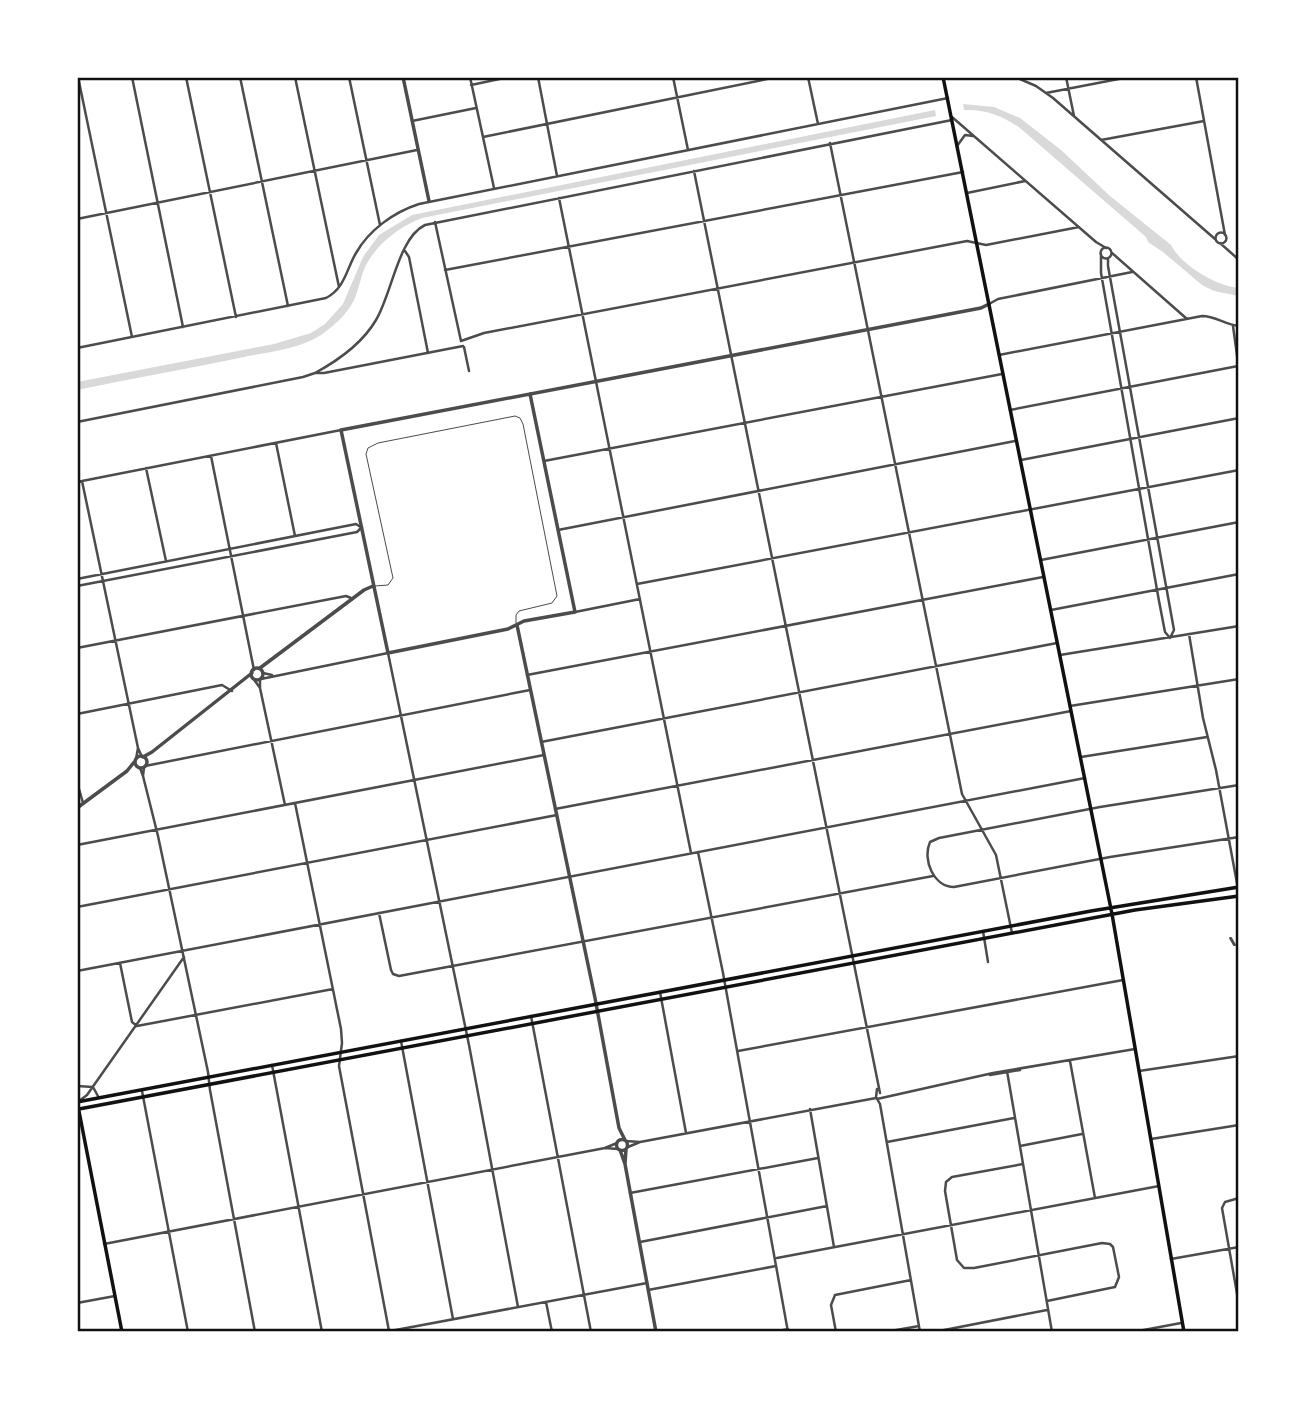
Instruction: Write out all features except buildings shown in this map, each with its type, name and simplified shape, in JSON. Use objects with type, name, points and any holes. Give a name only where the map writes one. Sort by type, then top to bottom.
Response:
[{"type":"main road","points":[[943,77],[1112,914],[1184,1332]]},
{"type":"main road","points":[[122,1332],[77,1102],[1110,907],[1239,887]]},
{"type":"main road","points":[[78,1109],[1112,914],[1239,895]]},
{"type":"main road","points":[[1175,897],[1176,903]]},
{"type":"street","points":[[78,77],[132,337]]},
{"type":"street","points":[[132,77],[183,327]]},
{"type":"street","points":[[186,77],[236,317]]},
{"type":"street","points":[[240,77],[288,306]]},
{"type":"street","points":[[295,77],[339,288]]},
{"type":"street","points":[[349,77],[380,225]]},
{"type":"street","points":[[403,77],[429,201]]},
{"type":"street","points":[[470,77],[494,188]]},
{"type":"street","points":[[471,85],[509,77]]},
{"type":"street","points":[[538,77],[557,176]]},
{"type":"street","points":[[673,77],[688,150]]},
{"type":"street","points":[[483,137],[777,77]]},
{"type":"street","points":[[808,77],[818,124]]},
{"type":"street","points":[[1015,77],[1046,93],[1238,259]]},
{"type":"street","points":[[1066,77],[1073,116]]},
{"type":"street","points":[[1046,93],[1129,77]]},
{"type":"street","points":[[1196,77],[1228,249]]},
{"type":"street","points":[[77,335],[78,347],[326,298],[339,288],[357,251],[380,225],[402,211],[429,201],[948,98]]},
{"type":"street","points":[[412,121],[476,108]]},
{"type":"street","points":[[77,422],[315,373],[354,348],[370,330],[386,300],[404,251],[415,231],[435,222],[952,118],[1106,248],[1110,256],[1110,277],[1119,332],[1174,630],[1170,638]]},
{"type":"street","points":[[1101,140],[1204,121]]},
{"type":"street","points":[[957,146],[965,135],[974,136]]},
{"type":"street","points":[[830,143],[964,801],[996,855],[1012,933]]},
{"type":"street","points":[[77,219],[418,150]]},
{"type":"street","points":[[694,171],[855,963],[920,1332]]},
{"type":"street","points":[[445,270],[963,172]]},
{"type":"street","points":[[967,193],[1025,181]]},
{"type":"street","points":[[559,198],[691,853]]},
{"type":"street","points":[[435,222],[469,372]]},
{"type":"street","points":[[1215,239],[1223,224]]},
{"type":"street","points":[[461,341],[478,334],[967,241],[986,245],[1079,227]]},
{"type":"street","points":[[1209,233],[1218,233],[1225,237]]},
{"type":"street","points":[[1220,243],[1225,237]]},
{"type":"street","points":[[1096,242],[1104,258],[1110,256]]},
{"type":"street","points":[[1106,248],[1101,253],[1102,278],[1157,590],[1166,632],[1170,638]]},
{"type":"street","points":[[404,251],[409,257],[428,353]]},
{"type":"street","points":[[1110,256],[1187,319]]},
{"type":"street","points":[[255,1332],[209,1077],[143,776],[143,763],[79,482],[981,308],[998,299],[1132,272]]},
{"type":"street","points":[[999,355],[1187,319],[1212,316],[1239,326]]},
{"type":"street","points":[[1010,410],[1239,368],[1233,326]]},
{"type":"street","points":[[315,373],[463,346]]},
{"type":"street","points":[[544,461],[1003,374]]},
{"type":"street","points":[[530,394],[575,612]]},
{"type":"street","points":[[1021,460],[1239,418]]},
{"type":"street","points":[[341,430],[467,1036],[518,1307]]},
{"type":"street","points":[[558,530],[1017,441]]},
{"type":"street","points":[[276,443],[295,536]]},
{"type":"street","points":[[211,456],[253,656],[259,670],[260,688],[285,805]]},
{"type":"street","points":[[146,468],[166,561]]},
{"type":"street","points":[[637,584],[1239,470]]},
{"type":"street","points":[[1041,560],[1239,522]]},
{"type":"street","points":[[77,579],[356,524],[362,527]]},
{"type":"street","points":[[77,586],[357,531],[362,527]]},
{"type":"street","points":[[1051,610],[1239,574]]},
{"type":"street","points":[[527,675],[1044,576]]},
{"type":"street","points":[[77,808],[127,771],[143,763],[152,752],[352,599],[373,586]]},
{"type":"street","points":[[77,648],[346,596],[352,599]]},
{"type":"street","points":[[242,684],[508,629],[524,621],[640,599]]},
{"type":"street","points":[[517,625],[596,1004],[619,1128],[627,1148],[625,1164]]},
{"type":"street","points":[[1060,655],[1239,626]]},
{"type":"street","points":[[1189,634],[1239,895]]},
{"type":"street","points":[[541,742],[1058,643]]},
{"type":"street","points":[[259,670],[276,675]]},
{"type":"street","points":[[254,681],[259,670]]},
{"type":"street","points":[[555,809],[950,734],[1071,708],[1239,679]]},
{"type":"street","points":[[254,681],[260,688]]},
{"type":"street","points":[[77,714],[222,685],[232,691]]},
{"type":"street","points":[[136,760],[156,764],[530,690]]},
{"type":"street","points":[[1081,757],[1207,737]]},
{"type":"street","points":[[127,771],[136,760],[138,748]]},
{"type":"street","points":[[77,845],[544,755]]},
{"type":"street","points":[[136,760],[143,763]]},
{"type":"street","points":[[77,971],[1085,778]]},
{"type":"street","points":[[77,782],[83,803]]},
{"type":"street","points":[[1239,785],[983,830],[930,842],[928,850],[934,876],[941,885],[951,888],[1239,837]]},
{"type":"street","points":[[295,803],[342,1034],[339,1066],[387,1332],[647,1282]]},
{"type":"street","points":[[77,907],[556,815]]},
{"type":"street","points":[[698,852],[788,1331],[774,1332]]},
{"type":"street","points":[[379,913],[391,970],[394,975],[401,976],[934,876]]},
{"type":"street","points":[[983,931],[988,961]]},
{"type":"street","points":[[77,1102],[93,1087],[184,957]]},
{"type":"street","points":[[120,962],[135,1025]]},
{"type":"street","points":[[736,1051],[1123,980]]},
{"type":"street","points":[[135,1025],[146,1026],[333,989]]},
{"type":"street","points":[[660,992],[686,1133]]},
{"type":"street","points":[[531,1016],[591,1332]]},
{"type":"street","points":[[401,1041],[453,1319]]},
{"type":"street","points":[[605,1148],[619,1150],[640,1142],[1135,1049]]},
{"type":"street","points":[[1139,1071],[1239,1056]]},
{"type":"street","points":[[1070,1060],[1095,1198]]},
{"type":"street","points":[[272,1065],[322,1332]]},
{"type":"street","points":[[1007,1072],[1052,1332]]},
{"type":"street","points":[[77,1086],[93,1087]]},
{"type":"street","points":[[93,1087],[99,1098]]},
{"type":"street","points":[[142,1090],[188,1332]]},
{"type":"street","points":[[810,1109],[834,1247]]},
{"type":"street","points":[[887,1142],[1015,1118]]},
{"type":"street","points":[[1151,1139],[1239,1125]]},
{"type":"street","points":[[619,1128],[617,1142],[625,1164],[656,1332]]},
{"type":"street","points":[[1020,1146],[1083,1134]]},
{"type":"street","points":[[104,1244],[605,1148],[625,1140],[640,1142]]},
{"type":"street","points":[[630,1194],[818,1158]]},
{"type":"street","points":[[1023,1164],[954,1177],[946,1182],[945,1191],[957,1260],[961,1266],[974,1268],[1102,1243],[1110,1244],[1116,1253],[1119,1277],[1117,1286],[1047,1301]]},
{"type":"street","points":[[775,1258],[1159,1186]]},
{"type":"street","points":[[1239,1198],[1225,1202],[1223,1210],[1239,1306]]},
{"type":"street","points":[[639,1242],[827,1206]]},
{"type":"street","points":[[1171,1259],[1239,1247]]},
{"type":"street","points":[[648,1290],[777,1266]]},
{"type":"street","points":[[836,1332],[832,1298],[841,1293],[911,1280]]},
{"type":"street","points":[[77,1303],[115,1296]]},
{"type":"street","points":[[546,1302],[552,1332]]},
{"type":"street","points":[[934,1332],[1048,1310]]},
{"type":"street","points":[[1133,1332],[1182,1323]]},
{"type":"street","points":[[886,1332],[919,1326]]},
{"type":"lane","points":[[373,586],[390,584],[393,580],[366,456],[368,447],[511,416],[517,417],[522,422],[557,596],[552,603],[519,611],[516,615],[517,625]]},
{"type":"shaded area","points":[[963,104],[994,107],[1020,118],[1171,245],[1191,267],[1220,283],[1239,288],[1239,296],[1214,291],[1202,285],[1148,242],[1146,237],[1020,128],[994,114],[964,110]]},
{"type":"shaded area","points":[[935,110],[936,116],[422,218],[398,231],[376,250],[366,265],[350,307],[342,318],[312,340],[274,352],[77,390],[77,382],[274,344],[311,333],[325,324],[343,304],[363,257],[379,235],[412,215]]}]
